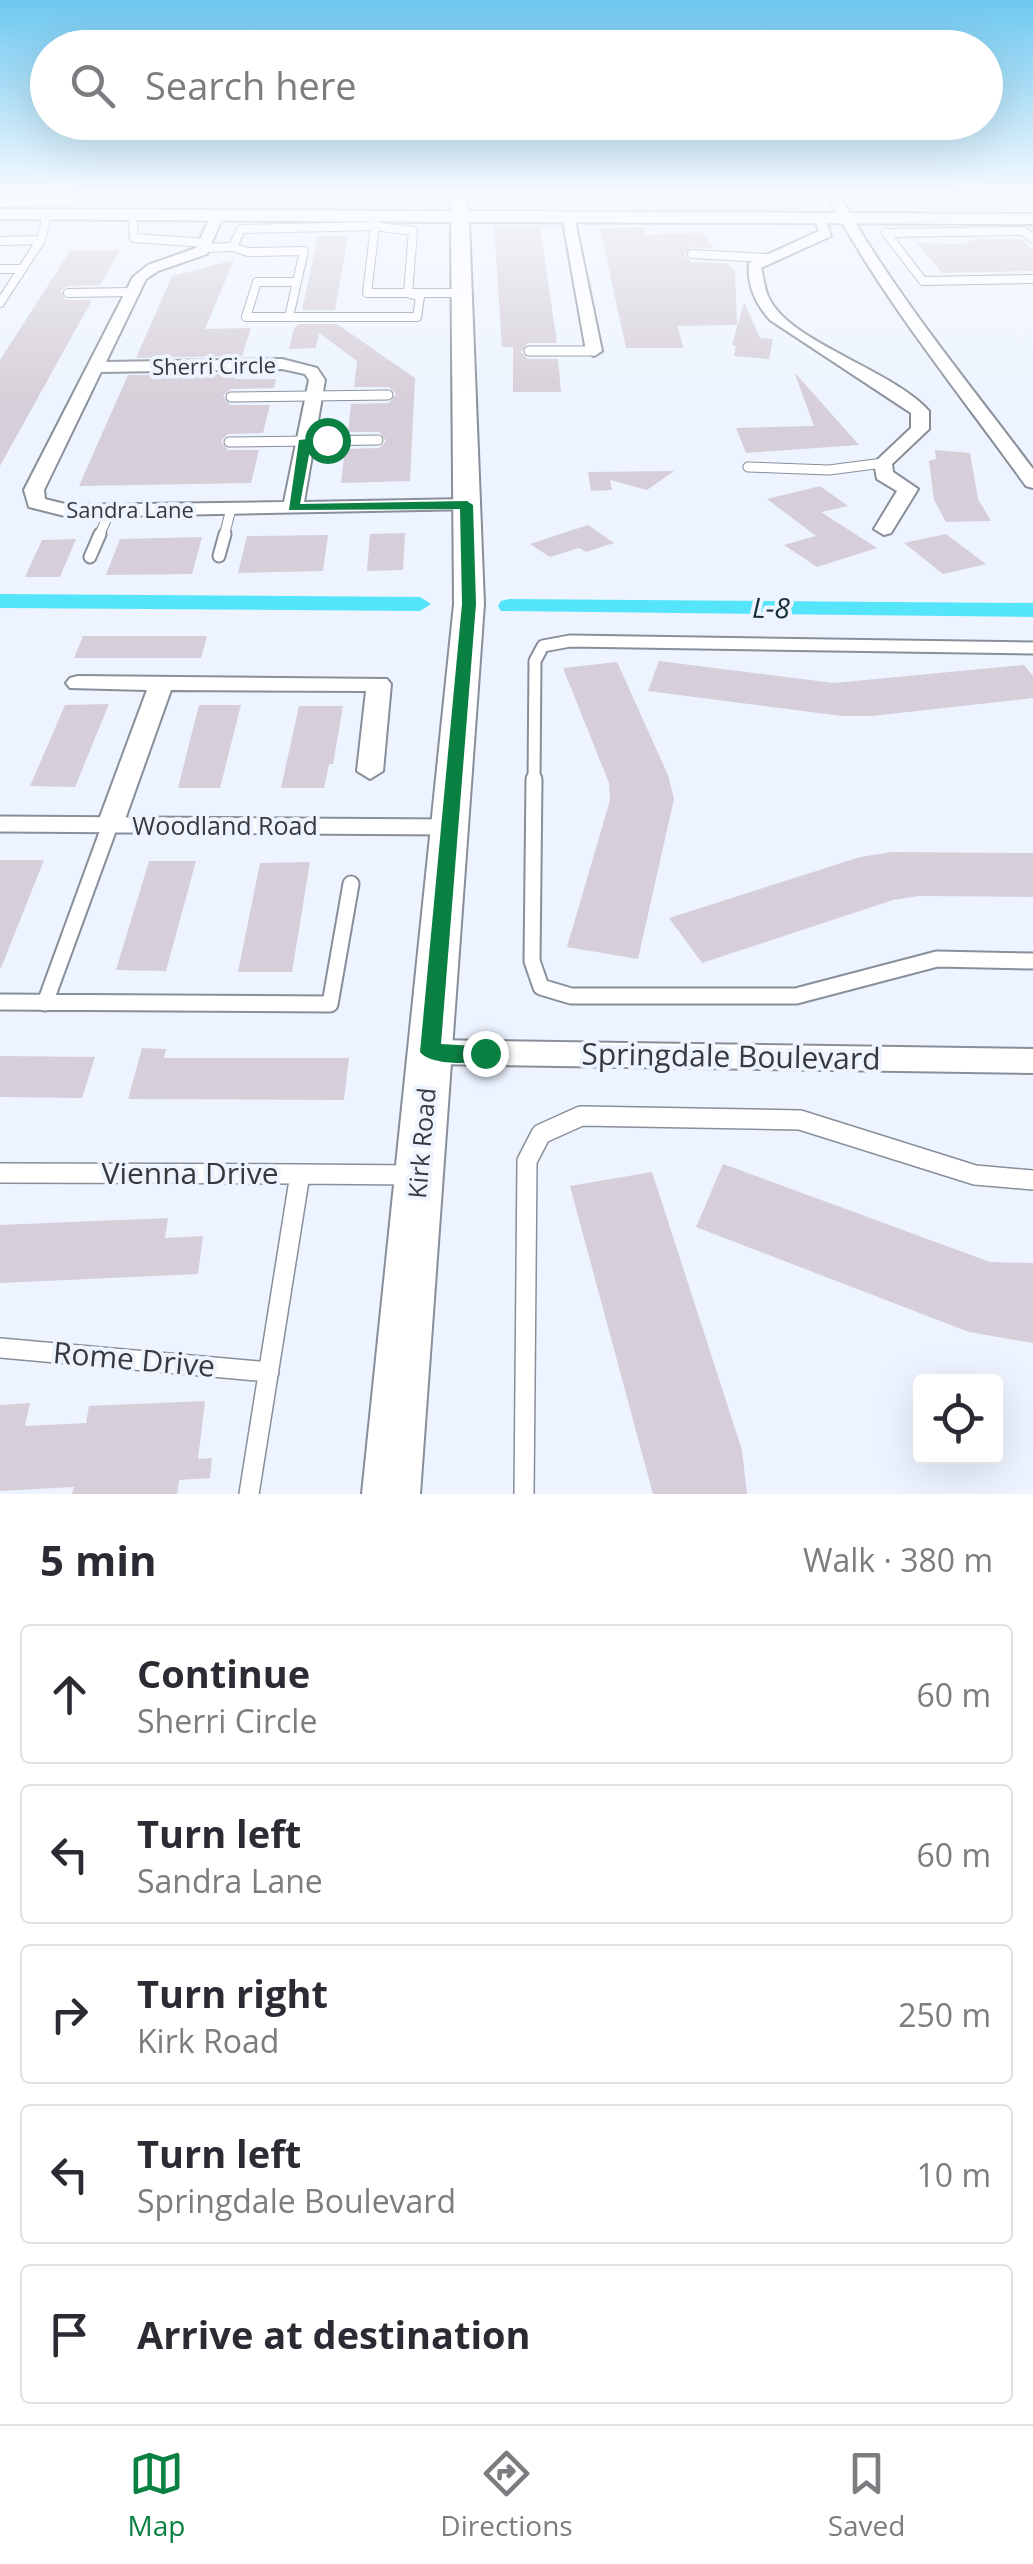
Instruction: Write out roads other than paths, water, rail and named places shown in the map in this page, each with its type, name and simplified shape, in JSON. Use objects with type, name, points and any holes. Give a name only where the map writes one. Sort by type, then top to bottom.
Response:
[{"type":"main road","name":"Kirk Road","points":[[392,1494],[469,604],[461,263]]},
{"type":"street","name":"Sandra Lane","points":[[172,263],[147,270],[132,292],[33,497],[36,503],[55,510],[110,511],[467,505]]},
{"type":"street","points":[[577,263],[594,351]]},
{"type":"street","points":[[759,263],[754,266],[764,304],[787,326],[900,392],[920,411],[920,430],[883,463],[884,475],[908,488],[884,529]]},
{"type":"street","points":[[875,263],[1033,482]]},
{"type":"street","name":"Sherri Circle","points":[[95,367],[293,365],[316,375],[314,396]]},
{"type":"street","points":[[293,508],[314,396]]},
{"type":"street","points":[[78,683],[379,684],[370,770]]},
{"type":"street","points":[[110,825],[161,684]]},
{"type":"street","name":"Springdale Boulevard","points":[[430,1052],[1033,1061]]},
{"type":"lane","points":[[1,300],[26,263]]},
{"type":"lane","points":[[289,318],[301,263]]},
{"type":"lane","points":[[369,263],[366,293],[462,292]]},
{"type":"lane","points":[[408,293],[410,263]]},
{"type":"lane","points":[[910,263],[923,280],[1033,279]]},
{"type":"lane","points":[[0,269],[22,269]]},
{"type":"lane","points":[[297,282],[257,282],[246,318],[417,317],[420,297],[408,293]]},
{"type":"lane","points":[[68,294],[132,292]]},
{"type":"lane","points":[[529,350],[594,351]]},
{"type":"lane","points":[[231,397],[388,394]]},
{"type":"lane","points":[[228,442],[378,440]]},
{"type":"lane","points":[[748,468],[828,470],[883,463]]},
{"type":"lane","points":[[219,556],[231,509]]},
{"type":"lane","points":[[90,557],[110,511]]},
{"type":"lane","points":[[1033,648],[570,641],[543,646],[536,660],[532,961],[541,986],[572,996],[796,996],[937,959],[1033,961]]},
{"type":"lane","name":"Woodland Road","points":[[0,824],[449,828]]},
{"type":"lane","points":[[45,1003],[110,825]]},
{"type":"lane","points":[[0,1002],[330,1004],[351,884]]},
{"type":"lane","points":[[524,1494],[527,1161],[541,1134],[580,1116],[800,1120],[975,1174],[1033,1180]]},
{"type":"lane","name":"Vienna Drive","points":[[0,1173],[300,1174],[269,1372]]},
{"type":"lane","points":[[300,1174],[419,1175]]},
{"type":"lane","name":"Rome Drive","points":[[0,1348],[269,1372]]},
{"type":"lane","points":[[249,1494],[269,1372]]},
{"type":"waterway","name":"L-8","points":[[0,601],[420,604]]},
{"type":"waterway","name":"L-8","points":[[509,606],[1033,610]]}]
